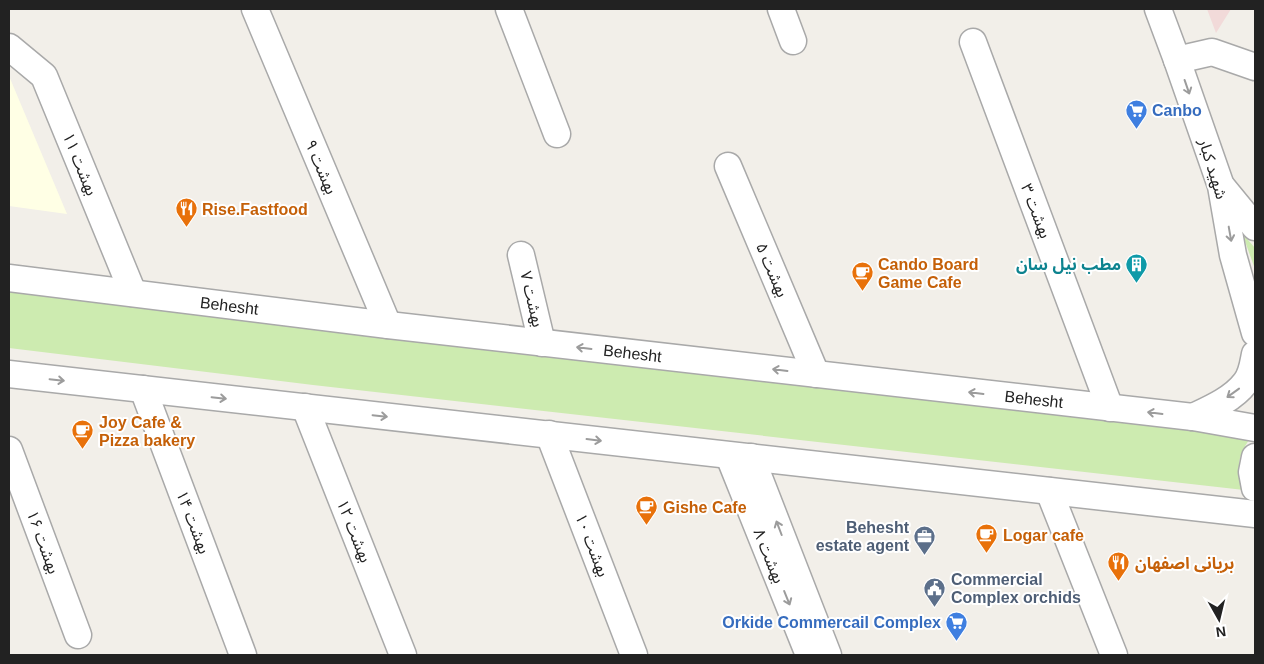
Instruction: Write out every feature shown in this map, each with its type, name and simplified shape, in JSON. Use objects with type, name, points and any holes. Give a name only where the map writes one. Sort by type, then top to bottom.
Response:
[{"type":"street","name":"۹ بهشت","points":[[255,9],[388,325]]},
{"type":"street","points":[[509,9],[558,134]]},
{"type":"street","points":[[781,9],[793,41]]},
{"type":"street","name":"شهید کبار","points":[[1158,9],[1221,186],[1233,255],[1255,333]]},
{"type":"street","name":"۳ بهشت","points":[[973,42],[1110,408]]},
{"type":"street","name":"۱۱ بهشت","points":[[9,47],[44,76],[133,293]]},
{"type":"street","points":[[1177,60],[1212,52],[1255,67]]},
{"type":"street","name":"۵ بهشت","points":[[728,166],[816,374]]},
{"type":"street","points":[[1221,186],[1255,227]]},
{"type":"street","name":"۷ بهشت","points":[[522,255],[542,343]]},
{"type":"street","name":"Behesht","points":[[9,278],[388,325],[1193,417],[1255,428]]},
{"type":"street","points":[[1193,417],[1236,392],[1246,383],[1252,371],[1255,354]]},
{"type":"street","points":[[9,374],[1255,514]]},
{"type":"street","name":"۱۴ بهشت","points":[[143,389],[243,655]]},
{"type":"street","name":"۱۲ بهشت","points":[[305,407],[403,655]]},
{"type":"street","name":"۱۰ بهشت","points":[[549,434],[634,655]]},
{"type":"street","name":"۱۶ بهشت","points":[[9,450],[78,635]]},
{"type":"street","name":"۸ بهشت","points":[[740,457],[809,655]]},
{"type":"street","name":"۸ بهشت","points":[[740,457],[828,655]]},
{"type":"street","points":[[1255,457],[1252,472],[1255,488]]},
{"type":"street","points":[[1049,491],[1114,655]]},
{"type":"shaded area","points":[[1207,9],[1231,9],[1216,33]]},
{"type":"shaded area","points":[[9,76],[67,214],[9,206]]},
{"type":"green space","points":[[1242,233],[1255,248],[1255,269]]},
{"type":"green space","points":[[9,288],[1251,437],[1243,450],[1239,462],[1244,490],[313,385],[9,348]]},
{"type":"place","name":"Canbo","points":[[1136,129]]},
{"type":"place","name":"Rise.Fastfood","points":[[186,228]]},
{"type":"place","name":"مطب نیل سان","points":[[1137,283]]},
{"type":"place","name":"Cando Board Game Cafe","points":[[862,292]]},
{"type":"place","name":"Joy Cafe & Pizza bakery","points":[[83,450]]},
{"type":"place","name":"Gishe Cafe","points":[[647,526]]},
{"type":"place","name":"Logar cafe","points":[[987,554]]},
{"type":"place","name":"Behesht estate agent","points":[[925,555]]},
{"type":"place","name":"بریانی اصفهان","points":[[1119,582]]},
{"type":"place","name":"Commercial Complex orchids","points":[[935,607]]},
{"type":"place","name":"Orkide Commercail Complex","points":[[957,641]]}]
